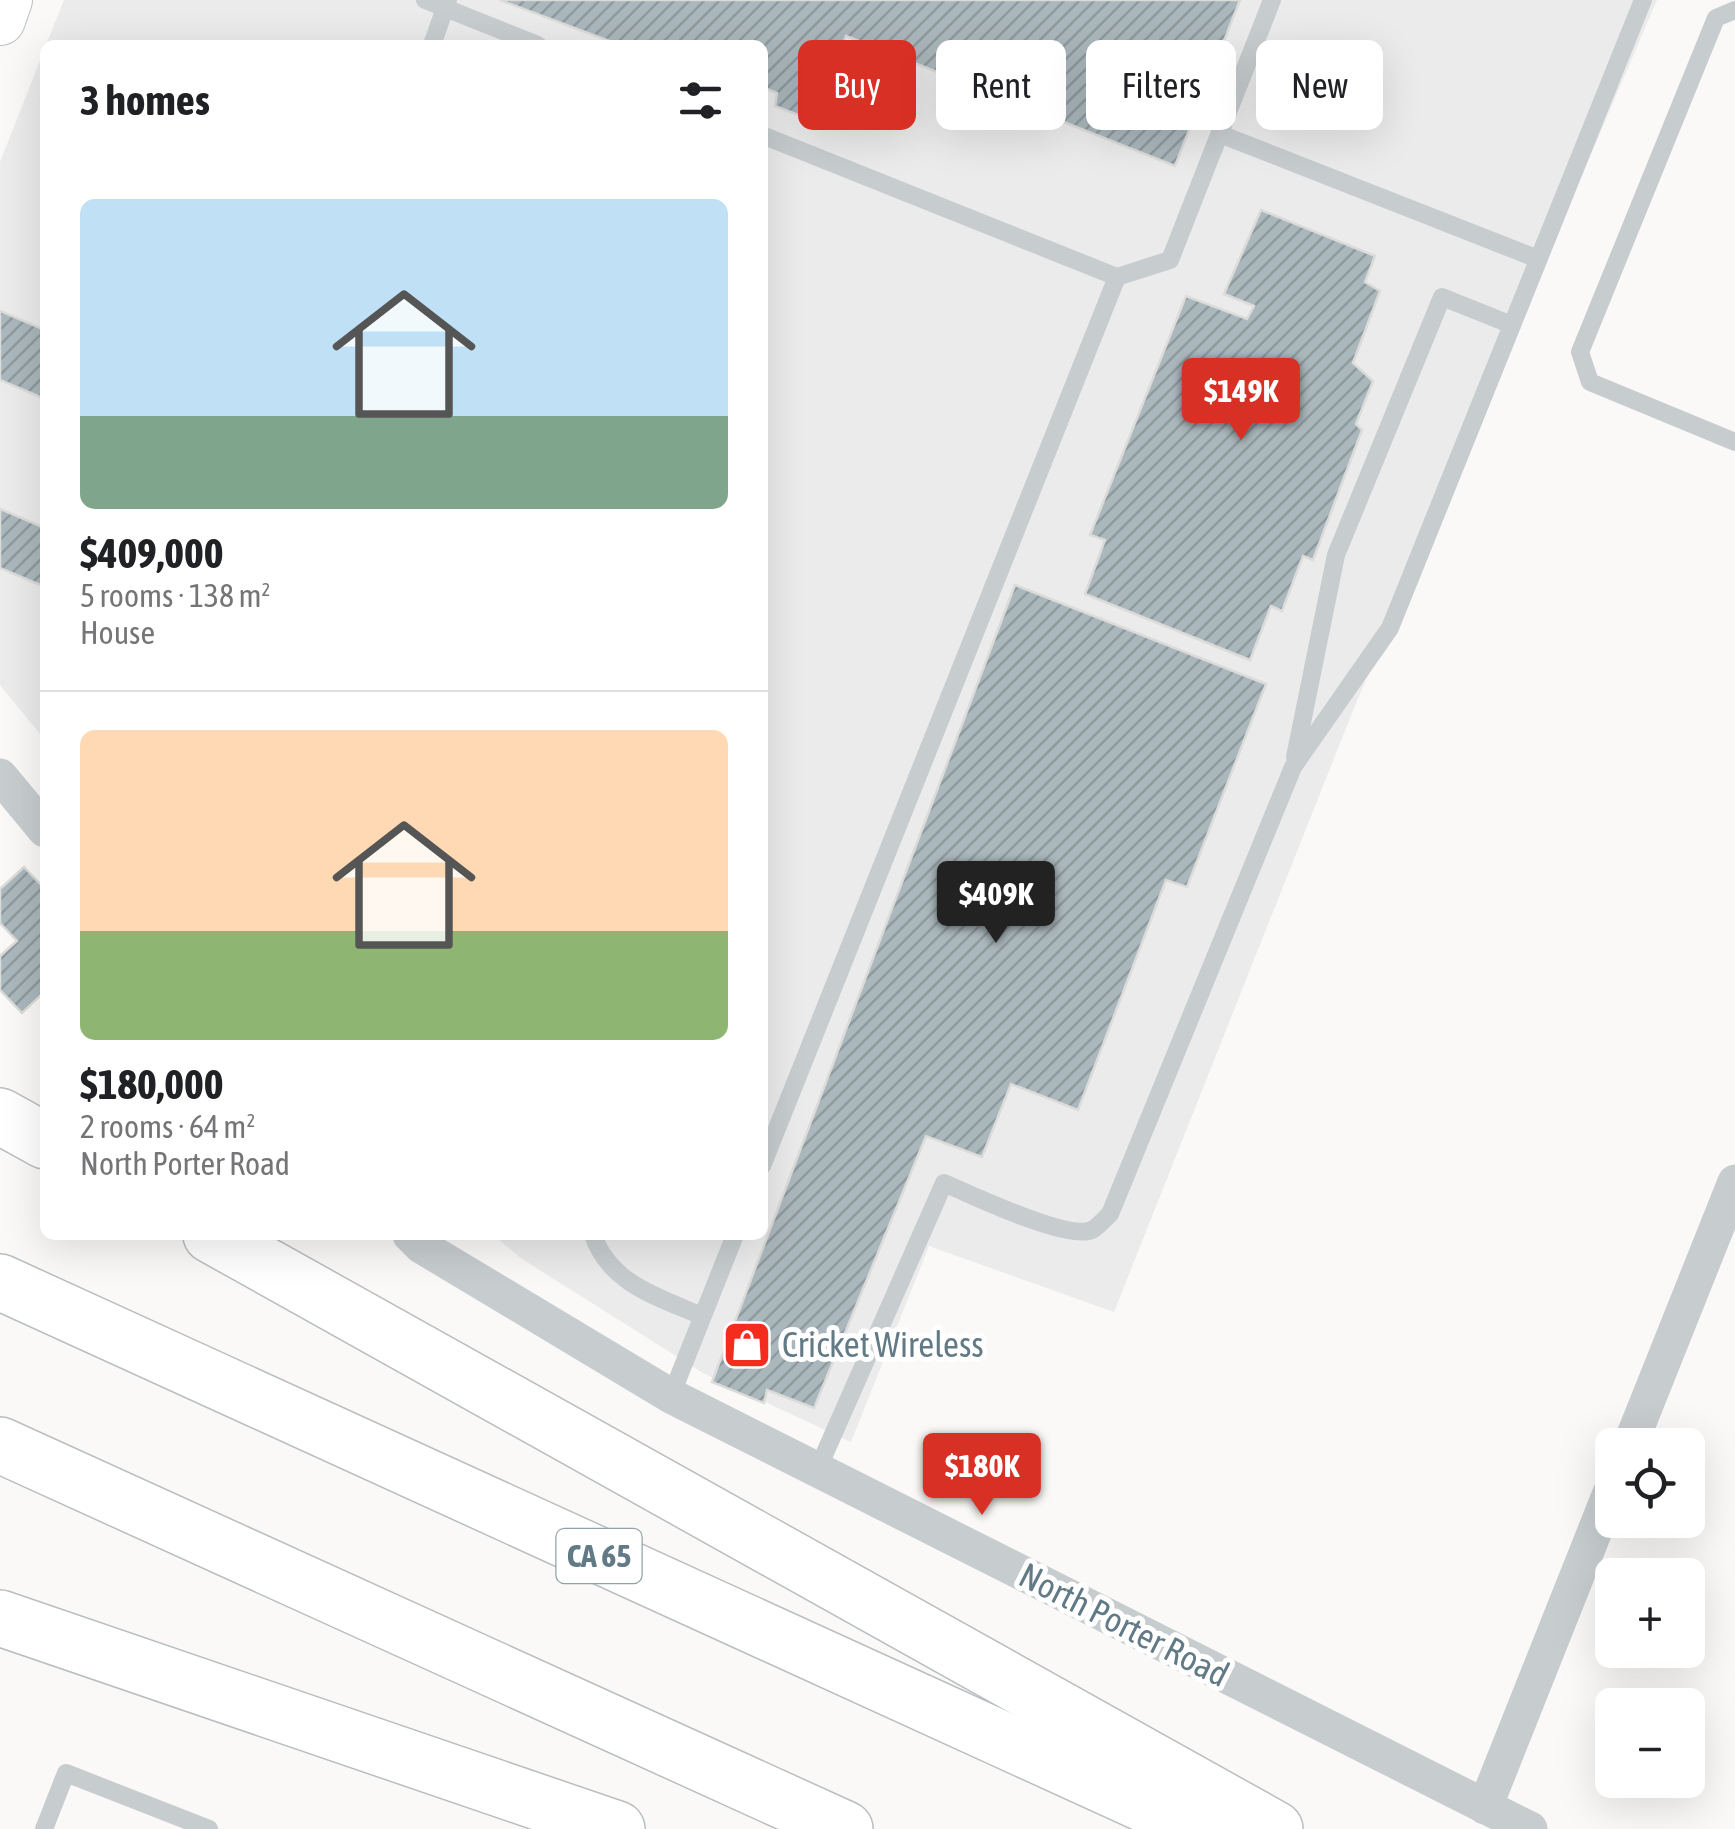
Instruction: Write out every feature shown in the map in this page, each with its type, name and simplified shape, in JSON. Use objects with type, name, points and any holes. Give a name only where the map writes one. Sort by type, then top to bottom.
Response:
[{"type":"highway","points":[[0,1116],[40,1138]]},
{"type":"highway","points":[[220,1240],[1275,1829]]},
{"type":"highway","name":"CA 65","points":[[0,1282],[1199,1829]]},
{"type":"highway","points":[[0,1445],[845,1829]]},
{"type":"highway","points":[[0,1618],[618,1829]]},
{"type":"main road","points":[[0,20],[7,0]]},
{"type":"street","points":[[0,776],[40,824]]},
{"type":"street","points":[[1637,1428],[1735,1182]]},
{"type":"street","name":"North Porter Road","points":[[415,1240],[671,1396],[1530,1829]]},
{"type":"street","points":[[1485,1807],[1595,1531]]},
{"type":"lane","points":[[425,0],[447,4],[527,40]]},
{"type":"lane","points":[[768,137],[1117,277],[1170,260],[1272,0]]},
{"type":"lane","points":[[1293,767],[1390,628],[1642,0]]},
{"type":"lane","points":[[1724,0],[1580,352],[1590,382],[1735,442]]},
{"type":"lane","points":[[434,40],[447,4]]},
{"type":"lane","points":[[1716,18],[1735,10]]},
{"type":"lane","points":[[1220,134],[1538,259]]},
{"type":"lane","points":[[768,1151],[1117,277]]},
{"type":"lane","points":[[817,1471],[944,1184],[1074,1232],[1093,1230],[1110,1214],[1293,767],[1336,555],[1442,297],[1512,325]]},
{"type":"lane","points":[[596,1240],[610,1268],[637,1288],[702,1316]]},
{"type":"lane","points":[[671,1396],[733,1240]]},
{"type":"lane","points":[[44,1829],[66,1773],[209,1829]]},
{"type":"shaded area","points":[[64,0],[1657,0],[1354,708],[1114,1312],[929,1246],[851,1442],[703,1373],[522,1259],[499,1240],[768,1240],[768,40],[48,40]]},
{"type":"shaded area","points":[[40,61],[40,734],[0,685],[0,162]]},
{"type":"building","points":[[500,0],[1240,0],[1224,40],[1086,40],[1086,130],[1189,130],[1175,166],[1066,123],[1066,40],[936,40],[936,72],[916,64],[916,40],[856,40],[846,36],[844,40],[798,40],[798,115],[775,106],[777,93],[768,89],[768,40],[607,40]]},
{"type":"building","points":[[1261,210],[1375,256],[1365,282],[1380,291],[1353,363],[1373,381],[1356,424],[1362,430],[1313,560],[1303,556],[1282,611],[1271,606],[1250,660],[1085,594],[1105,540],[1090,535],[1186,296],[1247,319],[1254,306],[1224,294]]},
{"type":"building","points":[[0,311],[40,328],[40,397],[0,380]]},
{"type":"building","points":[[0,509],[40,526],[40,585],[0,568]]},
{"type":"building","points":[[1015,585],[1266,684],[1187,887],[1166,880],[1078,1110],[1011,1084],[982,1157],[926,1136],[814,1408],[767,1390],[764,1403],[712,1382]]},
{"type":"building","points":[[24,867],[40,884],[40,996],[22,1013],[0,990],[0,956],[17,941],[0,923],[0,889]]},
{"type":"place","name":"Cricket Wireless","points":[[747,1345]]}]
